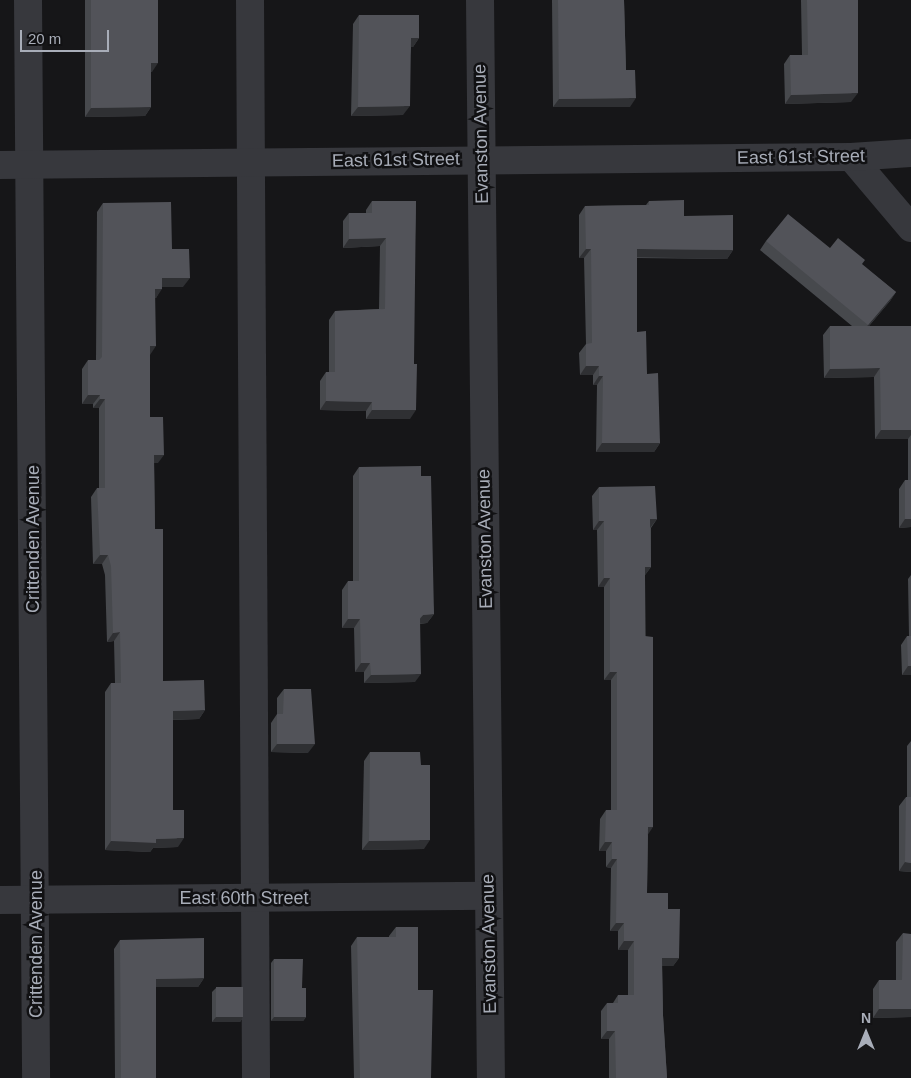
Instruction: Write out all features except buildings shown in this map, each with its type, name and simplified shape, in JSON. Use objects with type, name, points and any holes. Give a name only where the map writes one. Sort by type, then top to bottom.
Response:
[{"type":"street","name":"Crittenden Avenue","points":[[28,0],[36,1078]]},
{"type":"street","points":[[250,0],[256,1078]]},
{"type":"street","name":"Evanston Avenue","points":[[480,0],[491,1078]]},
{"type":"street","name":"East 61st Street","points":[[0,165],[851,157],[911,153]]},
{"type":"street","points":[[851,157],[911,228]]},
{"type":"street","name":"East 60th Street","points":[[0,900],[489,896]]}]
